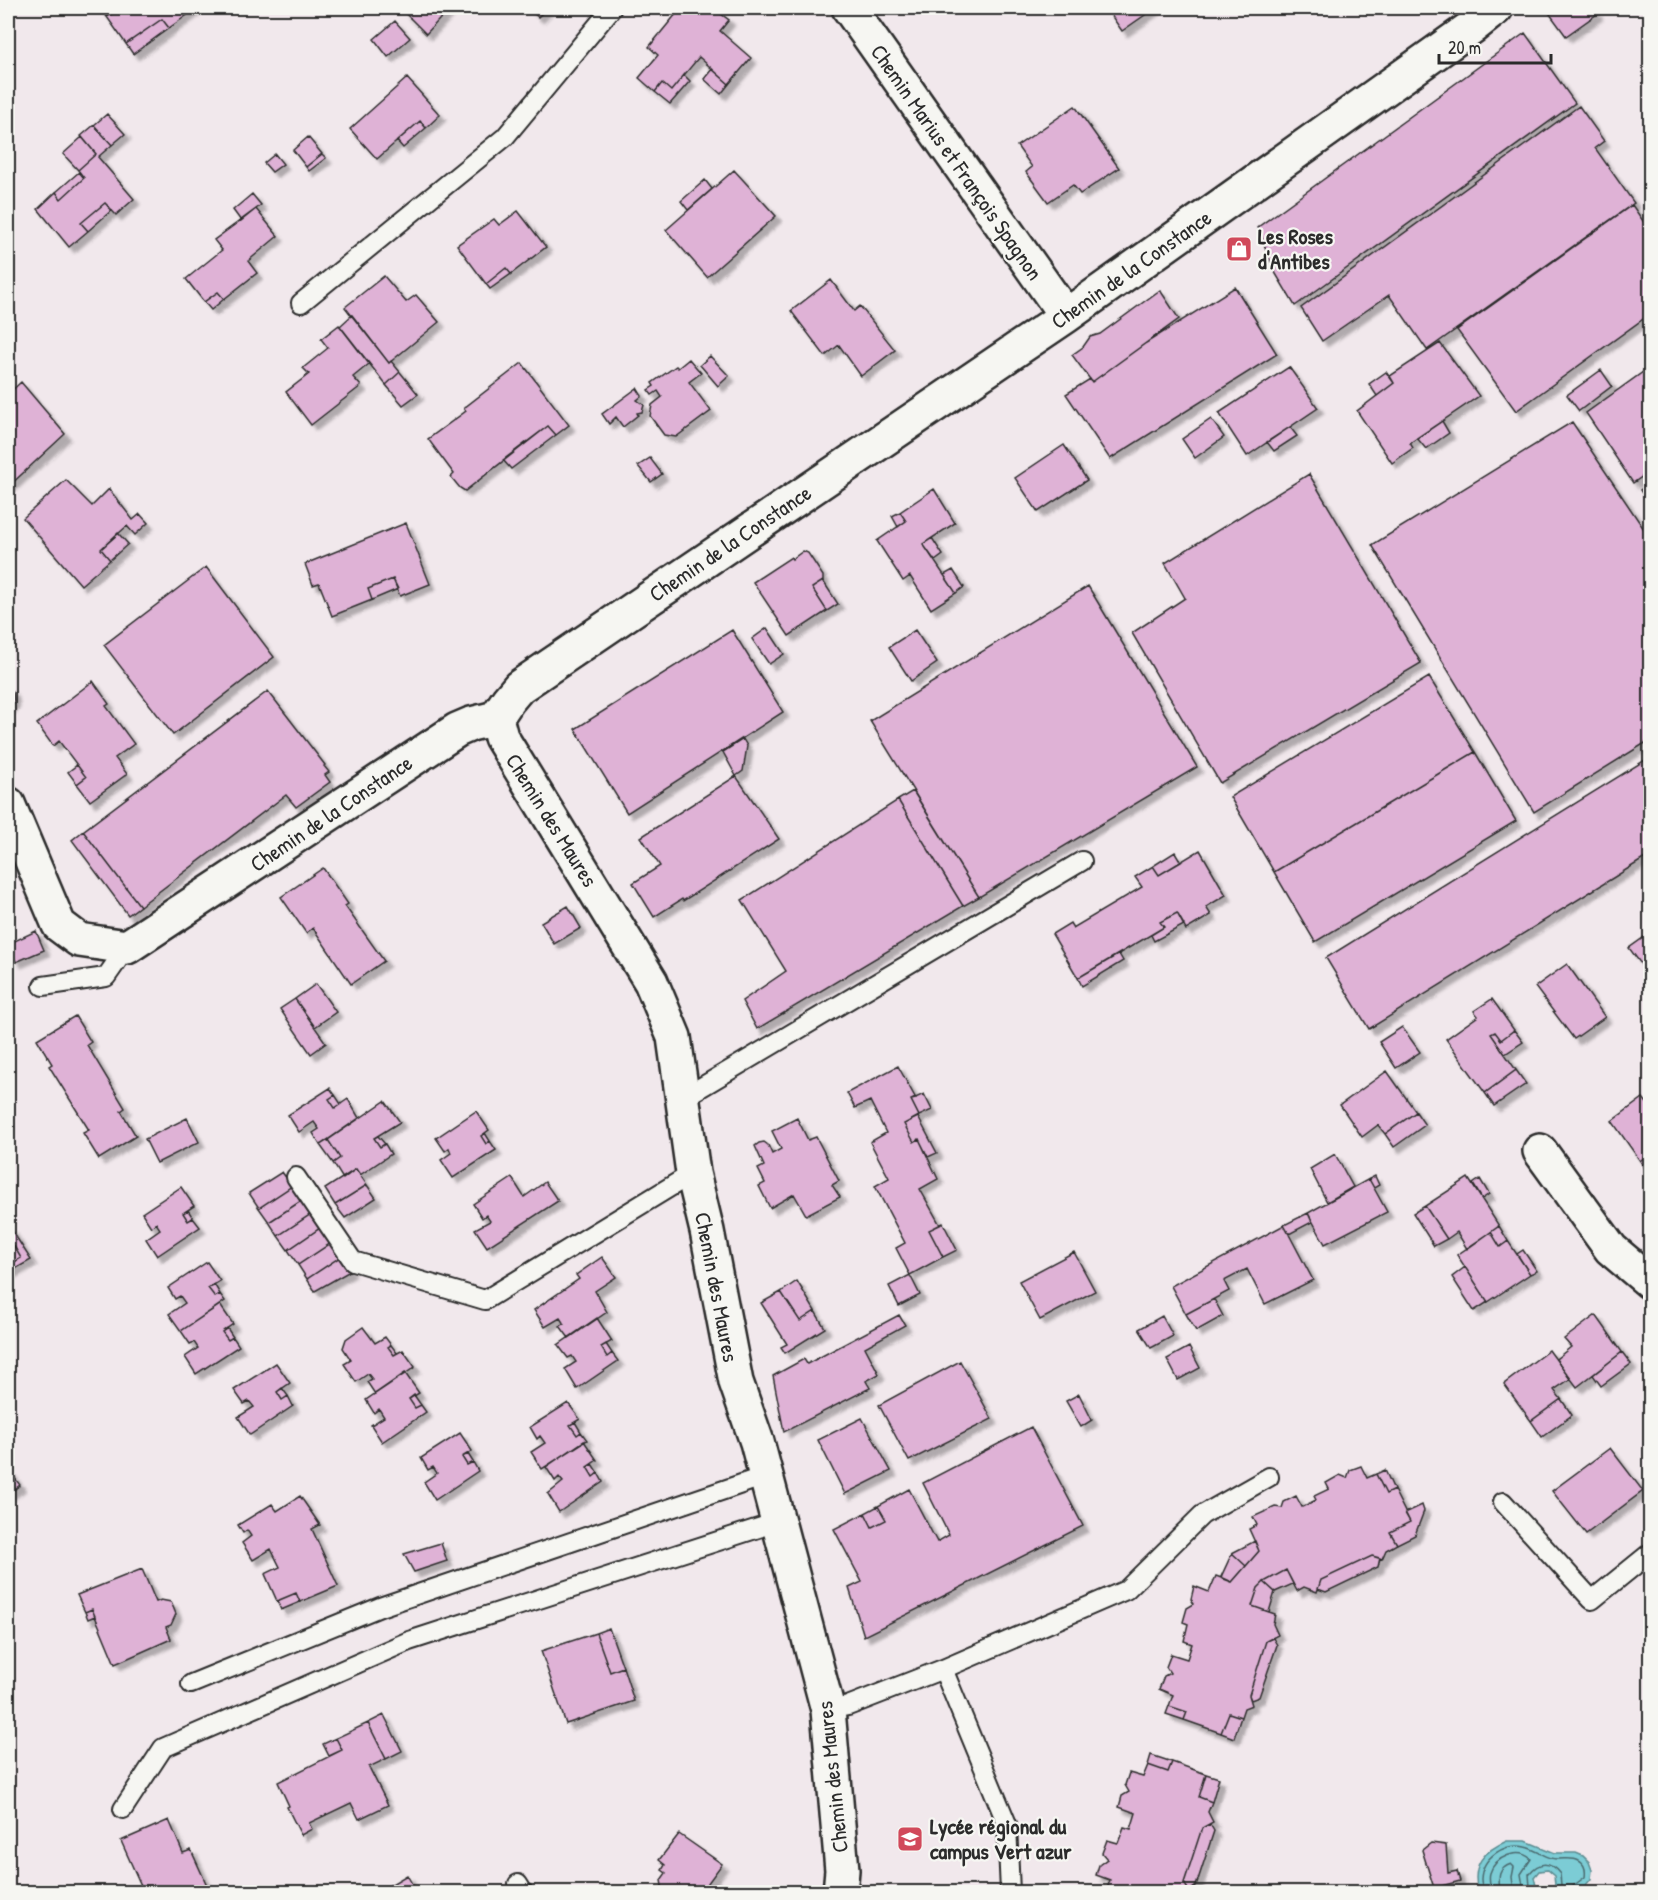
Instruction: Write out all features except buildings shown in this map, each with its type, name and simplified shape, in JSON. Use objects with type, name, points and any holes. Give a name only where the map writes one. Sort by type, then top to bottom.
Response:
[{"type":"street","name":"Chemin Marius et François Spagnon","points":[[849,8],[1066,316]]},
{"type":"street","name":"Chemin de la Constance","points":[[127,947],[457,730],[496,718],[519,687],[1066,316],[1496,8]]},
{"type":"street","name":"Chemin des Maures","points":[[496,718],[501,737],[651,982],[674,1037],[693,1173],[707,1232],[736,1382],[757,1442],[828,1710],[842,1870],[840,1893]]},
{"type":"street","points":[[8,804],[59,925],[79,940],[127,947]]},
{"type":"street","points":[[1540,1151],[1611,1249],[1650,1282]]},
{"type":"lane","points":[[301,303],[506,137],[612,8]]},
{"type":"lane","points":[[683,1098],[1082,861]]},
{"type":"lane","points":[[43,986],[106,978],[127,947]]},
{"type":"lane","points":[[296,1177],[353,1261],[485,1299],[693,1173]]},
{"type":"lane","points":[[191,1684],[380,1607],[765,1476]]},
{"type":"lane","points":[[828,1710],[848,1706],[943,1669],[1126,1590],[1202,1515],[1269,1477]]},
{"type":"lane","points":[[1503,1502],[1592,1600],[1650,1553]]},
{"type":"lane","points":[[123,1809],[163,1748],[409,1641],[777,1522]]},
{"type":"lane","points":[[943,1669],[1007,1824],[1010,1893]]},
{"type":"water","points":[[1507,1841],[1526,1841],[1555,1853],[1576,1853],[1589,1862],[1592,1870],[1591,1879],[1585,1886],[1567,1892],[1478,1892],[1476,1874],[1481,1860],[1491,1849]],"holes":[[[1547,1870],[1554,1876],[1555,1884],[1551,1889],[1543,1891],[1536,1886],[1534,1877],[1539,1871]]]},
{"type":"place","name":"Les Roses d'Antibes","points":[[1239,249]]},
{"type":"place","name":"Lycée régional du campus Vert azur","points":[[910,1839]]}]
